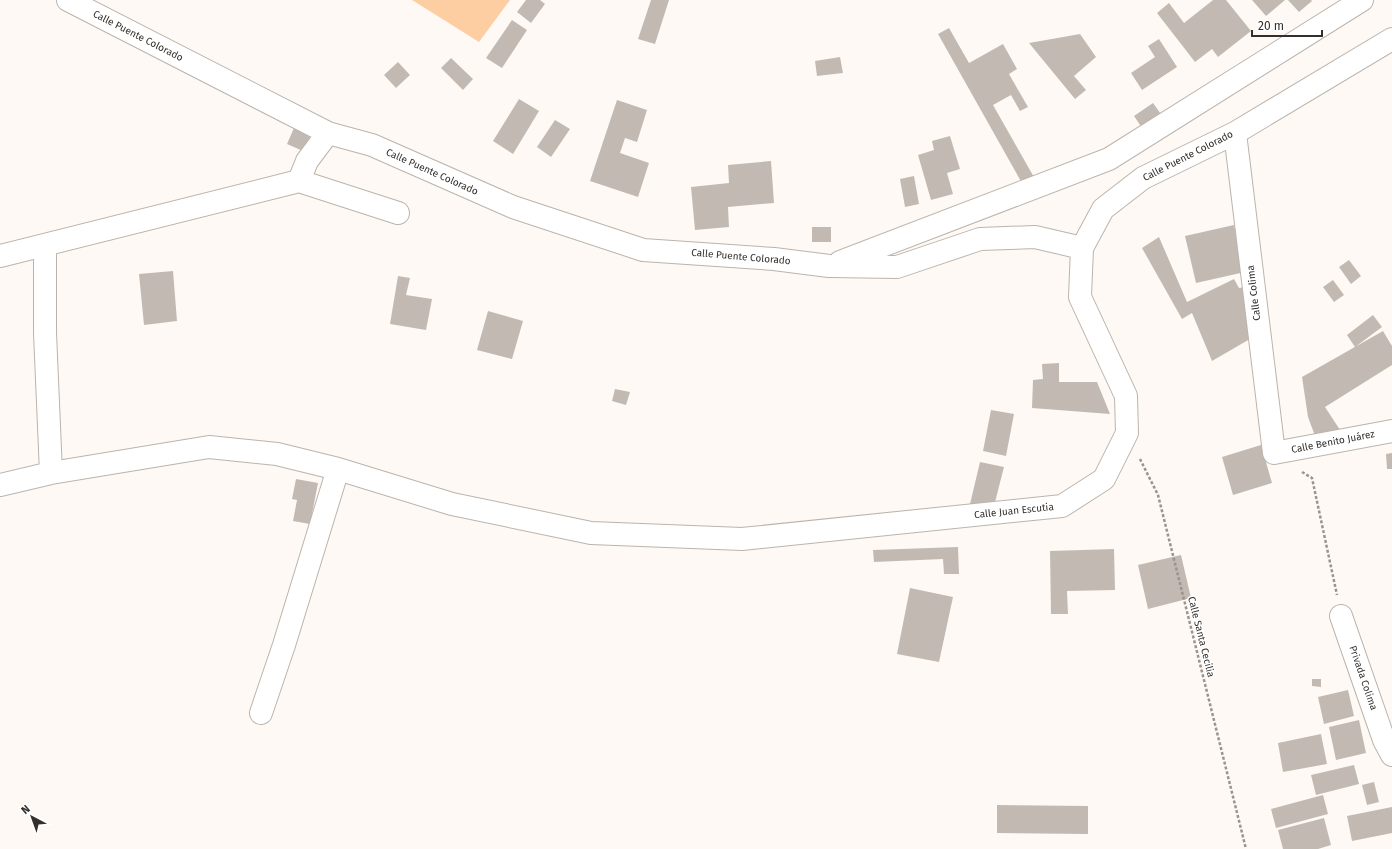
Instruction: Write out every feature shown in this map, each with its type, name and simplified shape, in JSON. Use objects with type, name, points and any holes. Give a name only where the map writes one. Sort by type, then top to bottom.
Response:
[{"type":"street","name":"Calle Puente Colorado","points":[[68,0],[328,134],[372,145],[513,207],[643,250],[774,259],[829,266],[897,267],[980,239],[1035,237],[1082,248],[1103,210],[1143,178],[1235,133],[1392,39]]},
{"type":"street","points":[[829,266],[1109,159],[1362,0]]},
{"type":"street","name":"Calle Colima","points":[[1235,133],[1274,453]]},
{"type":"street","points":[[299,181],[307,161],[328,134]]},
{"type":"street","points":[[0,256],[299,181],[398,213]]},
{"type":"street","points":[[45,245],[45,334],[51,473]]},
{"type":"street","name":"Calle Juan Escutia","points":[[0,485],[51,473],[209,447],[276,454],[338,469],[452,504],[591,533],[742,539],[1062,506],[1104,479],[1127,433],[1126,396],[1080,297],[1082,248]]},
{"type":"street","name":"Calle Benito Juárez","points":[[1274,453],[1392,431]]},
{"type":"street","points":[[261,713],[284,645],[338,469]]},
{"type":"street","name":"Privada Colima","points":[[1341,616],[1389,745]]},
{"type":"path","name":"Calle Santa Cecilia","points":[[1127,433],[1158,495],[1246,849]]},
{"type":"path","points":[[1274,453],[1312,478],[1341,616]]},
{"type":"shaded area","points":[[412,0],[510,0],[479,42]]},
{"type":"building","points":[[526,0],[540,0],[545,4],[531,23],[517,12]]},
{"type":"building","points":[[651,0],[669,0],[655,44],[638,39]]},
{"type":"building","points":[[1213,0],[1226,0],[1251,31],[1218,57],[1212,49],[1195,62],[1157,13],[1169,3],[1184,23]]},
{"type":"building","points":[[1252,0],[1285,0],[1266,16]]},
{"type":"building","points":[[1288,0],[1311,0],[1312,1],[1299,12]]},
{"type":"building","points":[[512,20],[527,30],[502,68],[486,58]]},
{"type":"building","points":[[949,28],[969,63],[1003,44],[1017,69],[1009,74],[1028,107],[1020,111],[1011,95],[993,105],[1035,179],[1023,185],[938,34]]},
{"type":"building","points":[[1080,34],[1096,57],[1074,76],[1086,90],[1075,99],[1029,43]]},
{"type":"building","points":[[1159,39],[1177,67],[1142,90],[1131,73],[1155,57],[1148,46]]},
{"type":"building","points":[[840,57],[843,73],[817,76],[815,61]]},
{"type":"building","points":[[451,58],[473,79],[463,90],[441,68]]},
{"type":"building","points":[[398,62],[410,75],[396,88],[384,75]]},
{"type":"building","points":[[519,99],[539,111],[513,154],[493,141]]},
{"type":"building","points":[[617,100],[647,110],[637,142],[625,138],[620,153],[649,163],[638,197],[590,181]]},
{"type":"building","points":[[1153,103],[1173,131],[1153,144],[1134,116]]},
{"type":"building","points":[[555,120],[570,129],[551,157],[537,147]]},
{"type":"building","points":[[294,128],[310,136],[303,151],[287,144]]},
{"type":"building","points":[[950,136],[960,169],[947,173],[953,194],[931,200],[918,155],[934,150],[932,141]]},
{"type":"building","points":[[771,161],[774,203],[728,207],[729,227],[695,230],[691,187],[729,183],[728,165]]},
{"type":"building","points":[[914,176],[919,204],[905,207],[900,179]]},
{"type":"building","points":[[1234,225],[1245,272],[1196,283],[1185,236]]},
{"type":"building","points":[[812,227],[831,227],[831,242],[812,242]]},
{"type":"building","points":[[1159,237],[1187,302],[1234,279],[1239,288],[1257,285],[1269,315],[1257,320],[1262,332],[1212,361],[1192,313],[1182,319],[1142,248]]},
{"type":"building","points":[[1349,260],[1361,276],[1351,284],[1339,267]]},
{"type":"building","points":[[173,271],[177,321],[144,325],[139,274]]},
{"type":"building","points":[[398,276],[410,278],[406,295],[432,299],[426,330],[390,324]]},
{"type":"building","points":[[1333,280],[1344,295],[1334,302],[1323,287]]},
{"type":"building","points":[[488,311],[523,321],[512,359],[477,350]]},
{"type":"building","points":[[1373,315],[1382,327],[1355,347],[1347,335]]},
{"type":"building","points":[[1383,331],[1392,346],[1392,365],[1325,407],[1346,439],[1318,444],[1308,417],[1302,377]]},
{"type":"building","points":[[1059,363],[1059,382],[1097,382],[1110,414],[1032,408],[1033,380],[1043,379],[1042,364]]},
{"type":"building","points":[[615,389],[630,392],[626,405],[612,401]]},
{"type":"building","points":[[991,410],[1014,414],[1006,456],[983,451]]},
{"type":"building","points":[[1261,445],[1272,483],[1233,495],[1222,457]]},
{"type":"building","points":[[1392,453],[1392,469],[1387,469],[1386,454]]},
{"type":"building","points":[[980,462],[1004,467],[993,510],[970,504]]},
{"type":"building","points":[[296,479],[318,483],[310,524],[293,521],[297,500],[292,499]]},
{"type":"building","points":[[958,547],[959,574],[944,574],[943,559],[874,562],[873,550]]},
{"type":"building","points":[[1114,549],[1115,590],[1067,591],[1068,614],[1051,614],[1050,551]]},
{"type":"building","points":[[1181,555],[1191,598],[1148,609],[1138,565]]},
{"type":"building","points":[[910,588],[953,597],[939,662],[897,654]]},
{"type":"building","points":[[1312,679],[1321,679],[1321,687],[1312,686]]},
{"type":"building","points":[[1348,690],[1354,716],[1324,724],[1318,697]]},
{"type":"building","points":[[1359,720],[1366,753],[1336,760],[1329,727]]},
{"type":"building","points":[[1321,734],[1327,764],[1283,772],[1278,743]]},
{"type":"building","points":[[1354,765],[1359,784],[1316,795],[1311,775]]},
{"type":"building","points":[[1374,782],[1379,802],[1367,805],[1362,785]]},
{"type":"building","points":[[1323,795],[1328,814],[1276,828],[1271,809]]},
{"type":"building","points":[[997,805],[1088,806],[1088,834],[997,833]]},
{"type":"building","points":[[1392,807],[1392,833],[1352,841],[1347,816]]},
{"type":"building","points":[[1324,818],[1331,845],[1318,849],[1283,849],[1278,830]]}]
